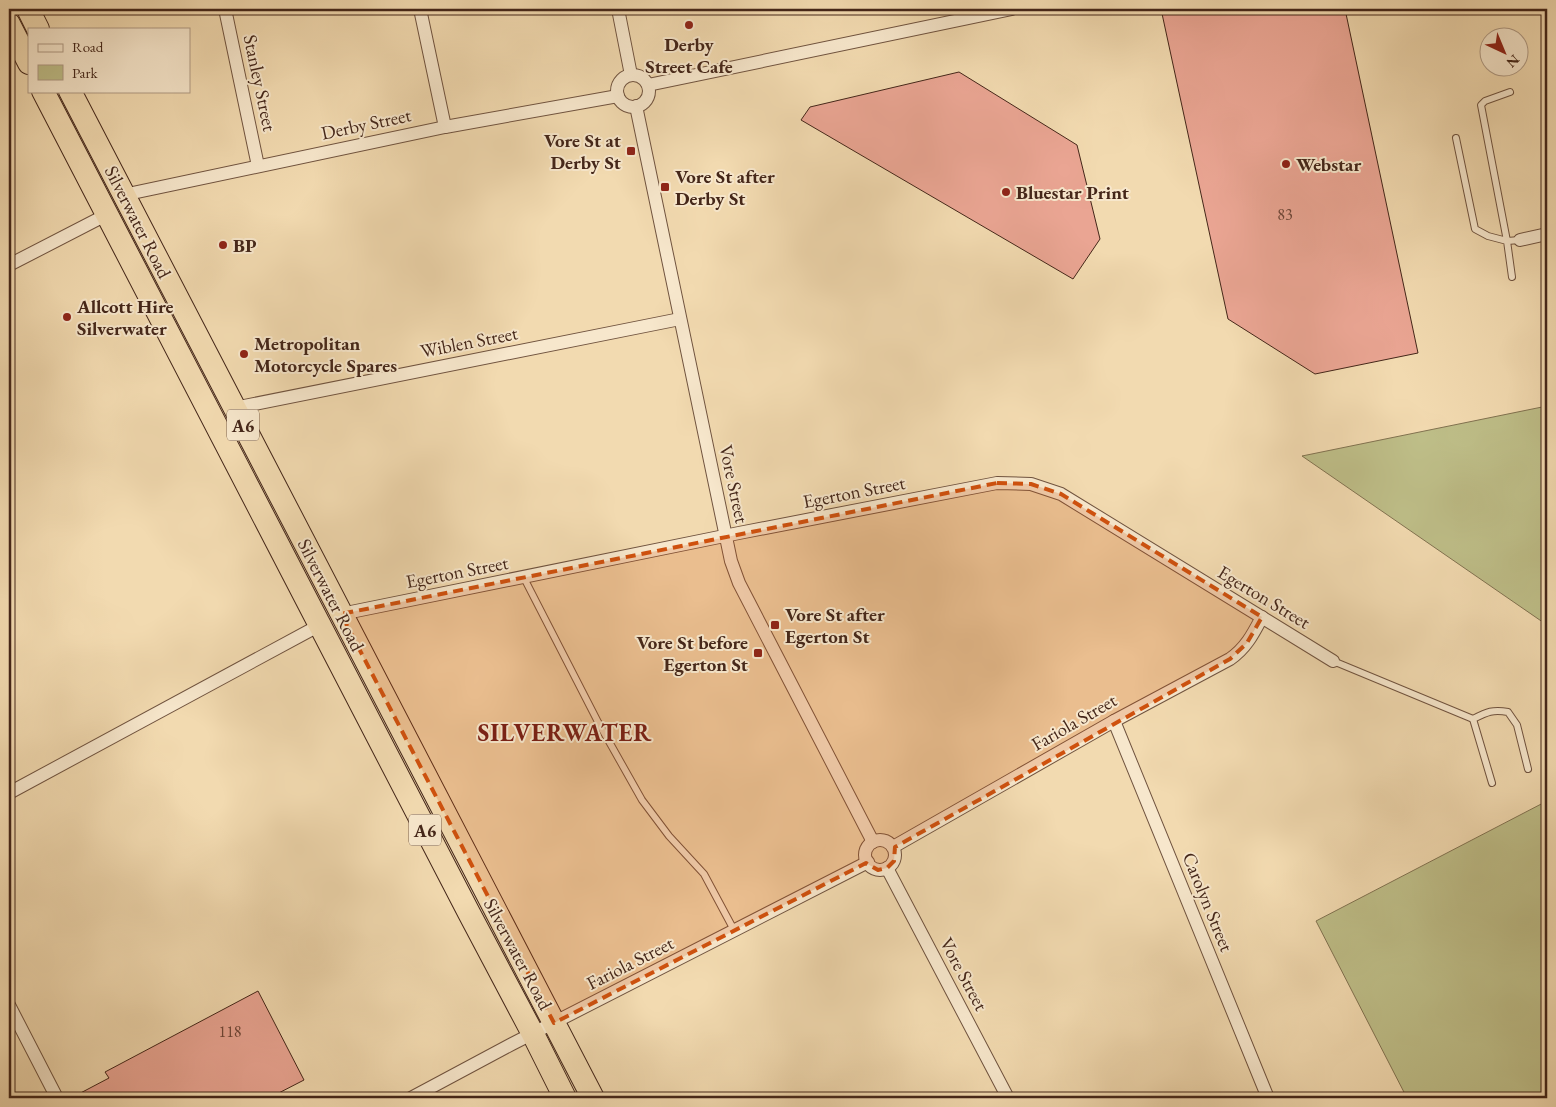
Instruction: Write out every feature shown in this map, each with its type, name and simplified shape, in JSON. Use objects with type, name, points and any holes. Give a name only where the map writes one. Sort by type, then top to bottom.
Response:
[{"type":"highway","points":[[28,9],[38,28]]},
{"type":"highway","points":[[9,24],[28,61]]},
{"type":"highway","name":"Silverwater Road","points":[[44,92],[468,913],[533,1034],[564,1098]]},
{"type":"highway","name":"Silverwater Road","points":[[71,92],[593,1098]]},
{"type":"street","name":"Stanley Street","points":[[225,9],[258,166]]},
{"type":"street","points":[[420,9],[445,127]]},
{"type":"street","points":[[618,9],[631,75]]},
{"type":"street","points":[[648,85],[1012,9]]},
{"type":"street","points":[[631,75],[641,77],[649,89],[647,98],[636,106],[627,105],[618,96],[620,82],[631,75]]},
{"type":"street","name":"Derby Street","points":[[123,194],[445,127],[618,96]]},
{"type":"street","name":"Vore Street","points":[[636,106],[731,561],[739,583],[873,842]]},
{"type":"street","points":[[9,264],[106,215]]},
{"type":"street","points":[[1513,240],[1547,234]]},
{"type":"street","name":"Wiblen Street","points":[[234,408],[680,319]]},
{"type":"street","name":"Egerton Street","points":[[341,614],[997,483],[1031,484],[1061,494],[1333,661]]},
{"type":"street","name":"Fariola Street","points":[[893,848],[1114,721],[1239,652],[1247,643],[1262,617]]},
{"type":"street","points":[[9,793],[320,625]]},
{"type":"street","name":"Carolyn Street","points":[[1114,721],[1268,1098]]},
{"type":"street","points":[[882,840],[890,844],[895,852],[894,861],[883,870],[874,868],[868,862],[866,853],[873,842],[882,840]]},
{"type":"street","name":"Fariola Street","points":[[410,1098],[868,862]]},
{"type":"street","name":"Vore Street","points":[[887,868],[1008,1098]]},
{"type":"street","points":[[9,1006],[57,1098]]},
{"type":"lane","points":[[1510,92],[1485,100],[1481,105],[1513,240],[1512,277]]},
{"type":"lane","points":[[1456,138],[1474,229],[1488,236],[1513,240]]},
{"type":"lane","points":[[524,578],[598,722],[642,800],[669,836],[704,874],[734,930]]},
{"type":"lane","points":[[1333,661],[1473,719],[1496,710],[1508,712],[1517,725],[1528,769]]},
{"type":"lane","points":[[1473,719],[1492,783]]},
{"type":"path","points":[[1418,1098],[1425,1098]]},
{"type":"highlighted area","points":[[997,483],[1031,484],[1061,494],[1262,617],[1247,643],[1230,659],[895,847],[894,861],[887,868],[878,870],[866,863],[554,1023],[341,614]]},
{"type":"green space","points":[[1547,406],[1547,625],[1302,456]]},
{"type":"green space","points":[[1547,801],[1547,1098],[1407,1098],[1316,921]]},
{"type":"building","name":"Webstar","points":[[1161,9],[1345,9],[1418,353],[1315,374],[1228,319]]},
{"type":"building","name":"Bluestar Print","points":[[959,72],[1077,145],[1100,239],[1073,279],[801,120],[810,107]]},
{"type":"building","points":[[258,991],[304,1080],[269,1098],[71,1098],[109,1078],[105,1072]]},
{"type":"place","name":"Derby Street Cafe","points":[[689,25]]},
{"type":"place","name":"Vore St at Derby St","points":[[631,151]]},
{"type":"place","name":"Webstar","points":[[1286,164]]},
{"type":"place","name":"Vore St after Derby St","points":[[665,187]]},
{"type":"place","name":"Bluestar Print","points":[[1006,192]]},
{"type":"place","name":"BP","points":[[223,245]]},
{"type":"place","name":"Allcott Hire Silverwater","points":[[67,317]]},
{"type":"place","name":"Metropolitan Motorcycle Spares","points":[[244,354]]},
{"type":"place","name":"Vore St after Egerton St","points":[[775,625]]},
{"type":"place","name":"Vore St before Egerton St","points":[[758,653]]},
{"type":"district","name":"SILVERWATER","points":[[565,732]]}]
